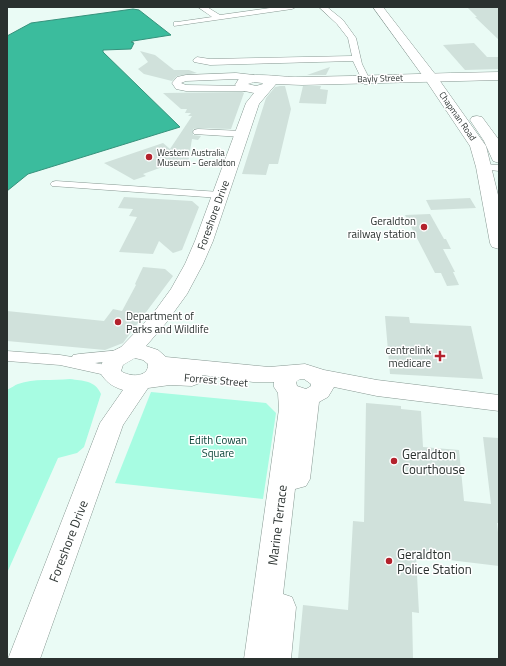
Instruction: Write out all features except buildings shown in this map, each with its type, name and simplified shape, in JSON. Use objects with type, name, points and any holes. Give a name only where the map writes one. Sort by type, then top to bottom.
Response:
[{"type":"main road","name":"Chapman Road","points":[[378,7],[438,78],[458,95]]},
{"type":"main road","name":"Chapman Road","points":[[389,7],[438,78],[492,167],[499,243]]},
{"type":"main road","name":"Chapman Road","points":[[468,108],[492,141],[499,158]]},
{"type":"street","points":[[202,7],[219,18]]},
{"type":"street","points":[[177,24],[292,7]]},
{"type":"street","points":[[323,7],[346,29],[352,38],[358,61],[360,81]]},
{"type":"street","points":[[197,60],[210,62],[358,61]]},
{"type":"street","points":[[358,61],[353,75],[360,81]]},
{"type":"street","points":[[236,76],[257,87],[186,88],[179,87],[176,83],[180,79],[186,78],[236,76]]},
{"type":"street","name":"Bayly Street","points":[[257,87],[360,81],[497,76]]},
{"type":"street","name":"Foreshore Drive","points":[[24,659],[112,423],[119,364],[159,320],[180,290],[194,264],[204,241],[257,87]]},
{"type":"street","points":[[198,132],[242,134]]},
{"type":"street","points":[[56,184],[220,196]]},
{"type":"street","name":"Foreshore Drive","points":[[156,359],[153,344],[159,320]]},
{"type":"street","points":[[7,356],[119,364],[141,351],[156,359],[157,372],[142,382],[128,383],[119,364]]},
{"type":"street","name":"Forrest Street","points":[[156,359],[253,374],[302,387]]},
{"type":"street","name":"Forrest Street","points":[[142,382],[170,377],[186,377],[302,387],[377,388],[499,403]]},
{"type":"street","name":"Foreshore Drive","points":[[112,423],[142,382]]},
{"type":"street","name":"Marine Terrace","points":[[260,659],[291,409],[302,387]]},
{"type":"street","name":"Marine Terrace","points":[[275,659],[302,387]]},
{"type":"street","points":[[438,396],[499,390]]},
{"type":"green space","points":[[70,379],[88,382],[95,386],[101,394],[84,447],[77,453],[58,458],[7,573],[7,390],[24,382]]},
{"type":"green space","name":"Edith Cowan Square","points":[[151,392],[266,403],[276,413],[263,499],[115,483]]},
{"type":"shaded area","points":[[133,9],[139,10],[171,35],[133,41],[131,42],[134,43],[131,49],[103,50],[103,52],[180,127],[28,174],[7,191],[7,36],[31,23]]},
{"type":"place","name":"Western Australia Museum - Geraldton","points":[[149,157]]},
{"type":"place","name":"Geraldton railway station","points":[[424,227]]},
{"type":"place","name":"Department of Parks and Wildlife","points":[[118,322]]},
{"type":"place","name":"centrelink medicare","points":[[440,356]]},
{"type":"place","name":"Geraldton Courthouse","points":[[394,461]]},
{"type":"place","name":"Geraldton Police Station","points":[[389,561]]}]
